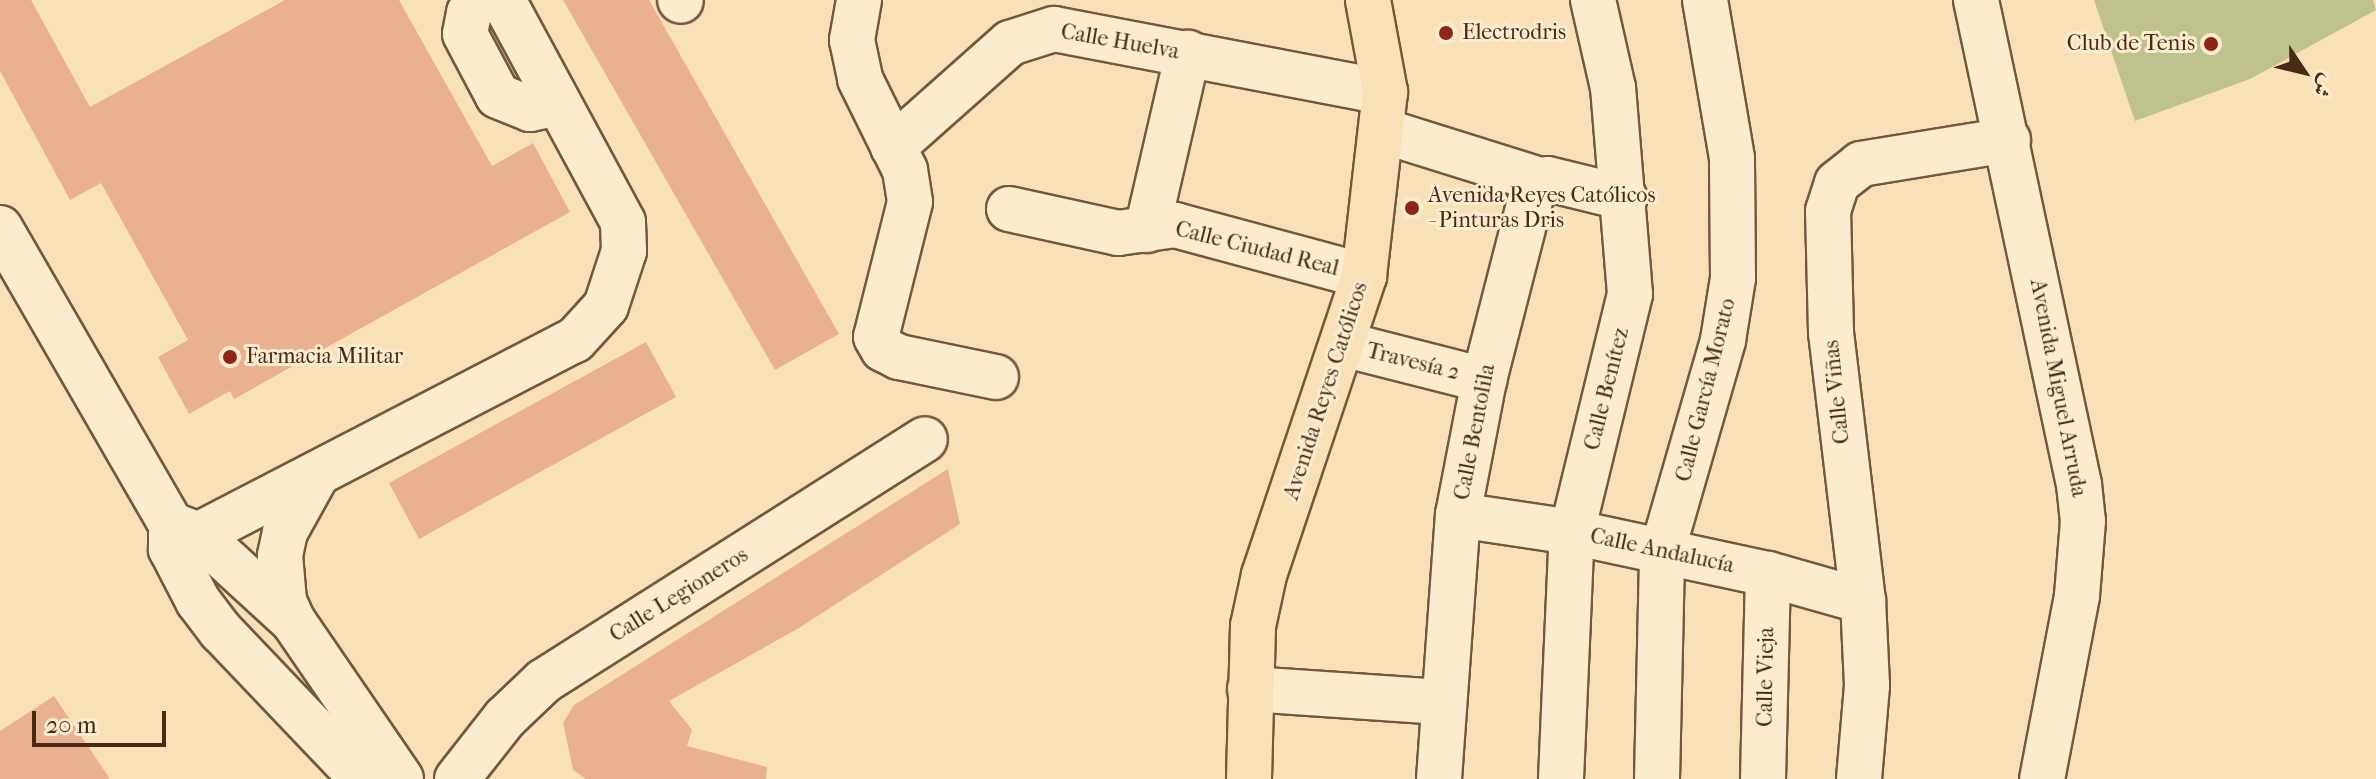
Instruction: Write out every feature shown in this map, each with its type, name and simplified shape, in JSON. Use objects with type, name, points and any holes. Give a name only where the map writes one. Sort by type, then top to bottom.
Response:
[{"type":"main road","name":"Avenida Reyes Católicos","points":[[1253,779],[1250,689],[1253,626],[1264,575],[1364,276],[1384,111],[1368,0]]},
{"type":"street","points":[[479,0],[469,13],[465,34],[498,96],[530,109],[558,103]]},
{"type":"street","points":[[180,536],[316,476],[575,340],[606,306],[624,251],[623,222],[503,0]]},
{"type":"street","points":[[859,0],[852,40],[860,79],[905,170],[910,202],[876,337],[883,349],[899,357],[996,377]]},
{"type":"street","name":"Calle Benítez","points":[[1561,779],[1572,532],[1630,294],[1625,198],[1613,88],[1593,0]]},
{"type":"street","name":"Calle García Morato","points":[[1657,779],[1662,552],[1723,340],[1733,278],[1732,158],[1705,0]]},
{"type":"street","name":"Avenida Miguel Arruda","points":[[1976,0],[2079,484],[2083,521],[2077,596],[2042,779]]},
{"type":"street","name":"Calle Huelva","points":[[893,147],[1010,43],[1054,29],[1188,53],[1384,111],[1540,180]]},
{"type":"street","points":[[1147,230],[1188,53]]},
{"type":"street","name":"Calle Viñas","points":[[1859,779],[1867,685],[1863,601],[1831,332],[1828,211],[1837,183],[1861,164],[2008,140]]},
{"type":"street","points":[[1540,180],[1625,198]]},
{"type":"street","name":"Calle Bentolila","points":[[1439,779],[1442,702],[1458,515],[1484,380],[1532,193],[1540,180]]},
{"type":"street","name":"Calle Ciudad Real","points":[[1009,209],[1118,233],[1175,225],[1364,276]]},
{"type":"street","points":[[0,228],[180,536],[221,631],[362,779]]},
{"type":"street","name":"Travesía 2","points":[[1343,344],[1484,380]]},
{"type":"street","name":"Calle Legioneros","points":[[457,779],[505,718],[544,681],[925,439]]},
{"type":"street","points":[[316,476],[289,523],[280,555],[284,601],[293,621],[401,779]]},
{"type":"street","name":"Calle Andalucía","points":[[1458,515],[1572,532],[1768,574],[1863,601]]},
{"type":"street","points":[[180,536],[293,621]]},
{"type":"street","name":"Calle Vieja","points":[[1763,779],[1768,574]]},
{"type":"street","points":[[1250,689],[1442,702]]},
{"type":"green space","name":"Club de Tenis","points":[[2094,0],[2373,0],[2376,10],[2250,79],[2135,121]]},
{"type":"building","points":[[0,0],[31,0],[90,107],[285,0],[399,0],[492,166],[533,143],[570,212],[234,399],[230,391],[189,414],[158,357],[188,340],[101,183],[70,200],[0,71]]},
{"type":"building","points":[[563,0],[649,0],[839,334],[775,370]]},
{"type":"building","points":[[646,342],[676,397],[419,539],[389,483]]},
{"type":"building","points":[[948,469],[960,524],[799,628],[669,701],[692,730],[687,746],[767,767],[766,779],[586,779],[573,770],[563,723],[574,705]]},
{"type":"building","points":[[54,696],[110,779],[0,779],[0,731]]},
{"type":"place","name":"Electrodris","points":[[1446,33]]},
{"type":"place","name":"Club de Tenis","points":[[2211,44]]},
{"type":"place","name":"Avenida Reyes Católicos - Pinturas Dris","points":[[1412,208]]},
{"type":"place","name":"Farmacia Militar","points":[[230,357]]}]
